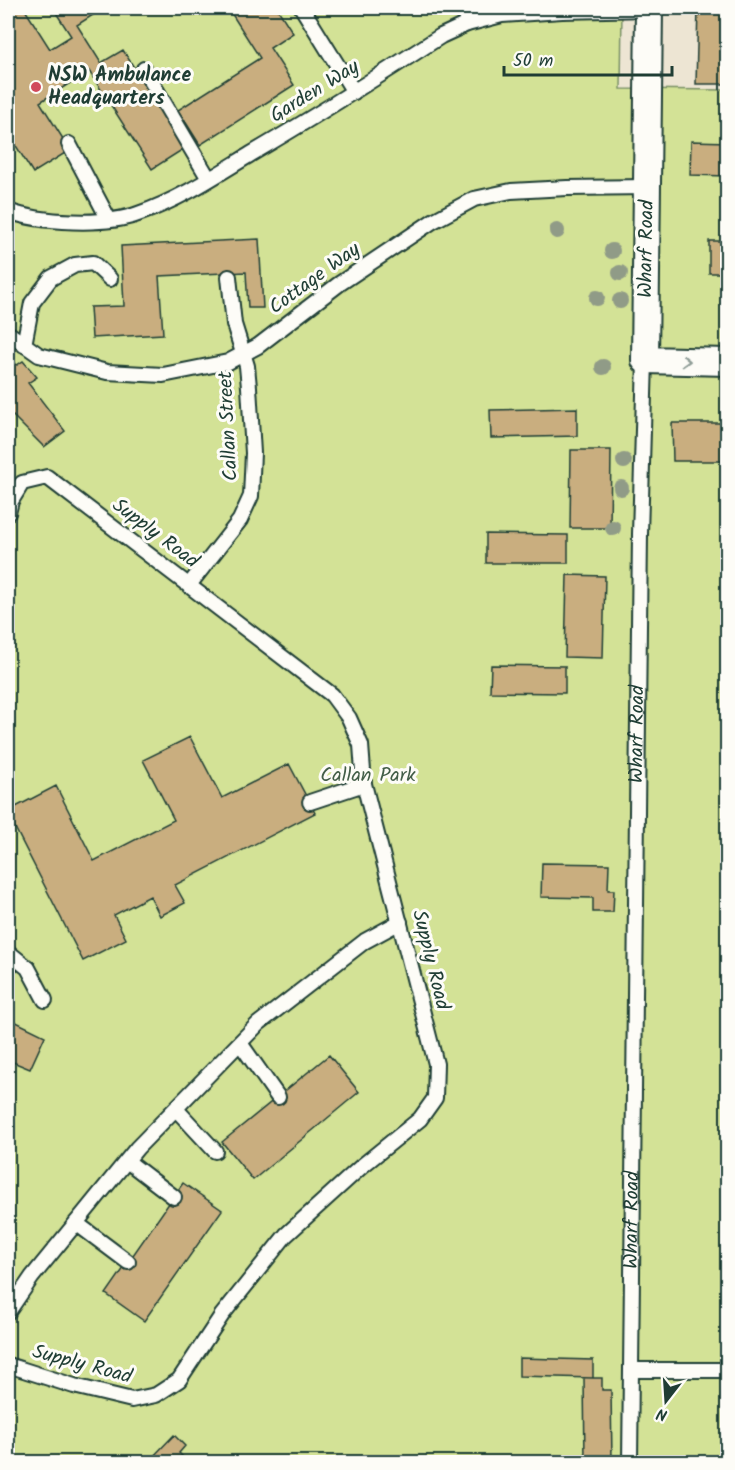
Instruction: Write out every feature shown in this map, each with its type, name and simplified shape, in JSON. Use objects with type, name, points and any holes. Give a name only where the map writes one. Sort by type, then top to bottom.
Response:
[{"type":"street","name":"Wharf Road","points":[[645,360],[649,8]]},
{"type":"street","points":[[645,360],[728,362]]},
{"type":"lane","points":[[302,8],[354,92]]},
{"type":"lane","points":[[467,8],[467,24]]},
{"type":"lane","name":"Garden Way","points":[[8,211],[23,216],[51,220],[109,220],[137,214],[185,193],[354,92],[441,36],[467,24],[501,15],[649,8]]},
{"type":"lane","points":[[144,69],[209,179]]},
{"type":"lane","points":[[69,144],[109,220]]},
{"type":"lane","name":"Cottage Way","points":[[8,333],[39,355],[107,372],[164,375],[228,362],[258,346],[339,284],[433,221],[474,199],[511,191],[648,187]]},
{"type":"lane","points":[[24,345],[32,303],[51,278],[75,265],[93,263],[110,279]]},
{"type":"lane","name":"Callan Street","points":[[189,585],[240,520],[251,496],[253,453],[249,387],[243,353],[234,324],[229,277]]},
{"type":"lane","name":"Wharf Road","points":[[630,1462],[640,534],[645,360]]},
{"type":"lane","name":"Supply Road","points":[[8,513],[11,501],[22,483],[47,477],[332,695],[349,718],[361,745],[364,784],[436,1064],[435,1098],[420,1119],[362,1166],[286,1235],[222,1315],[179,1380],[156,1395],[132,1400],[74,1386],[8,1365]]},
{"type":"lane","points":[[310,802],[364,784]]},
{"type":"lane","points":[[8,1312],[32,1277],[127,1161],[258,1024],[365,941],[400,922]]},
{"type":"lane","points":[[8,952],[28,968],[45,1000]]},
{"type":"lane","points":[[240,1043],[278,1097]]},
{"type":"lane","points":[[176,1109],[215,1151]]},
{"type":"lane","points":[[127,1161],[174,1197]]},
{"type":"lane","points":[[76,1223],[128,1262]]},
{"type":"lane","points":[[631,1370],[728,1370]]},
{"type":"green space","name":"Callan Park","points":[[8,8],[622,8],[621,89],[727,90],[727,1462],[8,1462]]},
{"type":"building","name":"NSW Ambulance Headquarters","points":[[8,8],[24,8],[50,49],[71,36],[53,8],[104,8],[77,25],[101,63],[123,50],[185,148],[152,169],[89,71],[40,102],[70,150],[33,173],[8,133]]},
{"type":"building","name":"NSW Ambulance Headquarters","points":[[228,8],[277,8],[293,33],[270,48],[294,85],[200,145],[178,110],[260,58]]},
{"type":"building","points":[[698,8],[728,8],[728,84],[696,84]]},
{"type":"building","points":[[691,141],[728,142],[728,176],[690,175]]},
{"type":"building","points":[[259,239],[263,308],[248,308],[246,272],[159,276],[163,334],[92,338],[90,307],[124,306],[121,246]]},
{"type":"building","points":[[709,241],[728,241],[728,273],[709,273]]},
{"type":"building","points":[[8,358],[17,365],[23,361],[37,377],[28,383],[65,431],[44,447],[8,411]]},
{"type":"building","points":[[577,408],[577,436],[491,438],[490,410]]},
{"type":"building","points":[[672,423],[728,423],[728,461],[673,461]]},
{"type":"building","points":[[571,450],[611,450],[610,528],[570,528]]},
{"type":"building","points":[[486,534],[568,535],[568,563],[486,563]]},
{"type":"building","points":[[728,560],[728,598],[724,598],[723,561]]},
{"type":"building","points":[[567,575],[605,576],[603,658],[565,657]]},
{"type":"building","points":[[491,665],[565,666],[565,693],[490,692]]},
{"type":"building","points":[[190,737],[222,798],[289,764],[315,813],[175,885],[185,903],[160,916],[150,896],[114,915],[126,939],[83,961],[8,811],[56,786],[94,861],[174,820],[143,760]]},
{"type":"building","points":[[542,863],[609,864],[608,890],[614,890],[613,912],[593,912],[593,898],[541,897]]},
{"type":"building","points":[[8,1018],[45,1036],[30,1069],[8,1060]]},
{"type":"building","points":[[329,1055],[359,1092],[253,1180],[222,1142]]},
{"type":"building","points":[[183,1183],[222,1210],[144,1321],[106,1294]]},
{"type":"building","points":[[519,1358],[593,1360],[593,1378],[519,1376]]},
{"type":"building","points":[[584,1378],[602,1378],[602,1390],[611,1390],[612,1462],[585,1462]]},
{"type":"building","points":[[174,1435],[185,1446],[179,1453],[188,1462],[148,1462]]},
{"type":"place","name":"NSW Ambulance Headquarters","points":[[36,87]]}]
